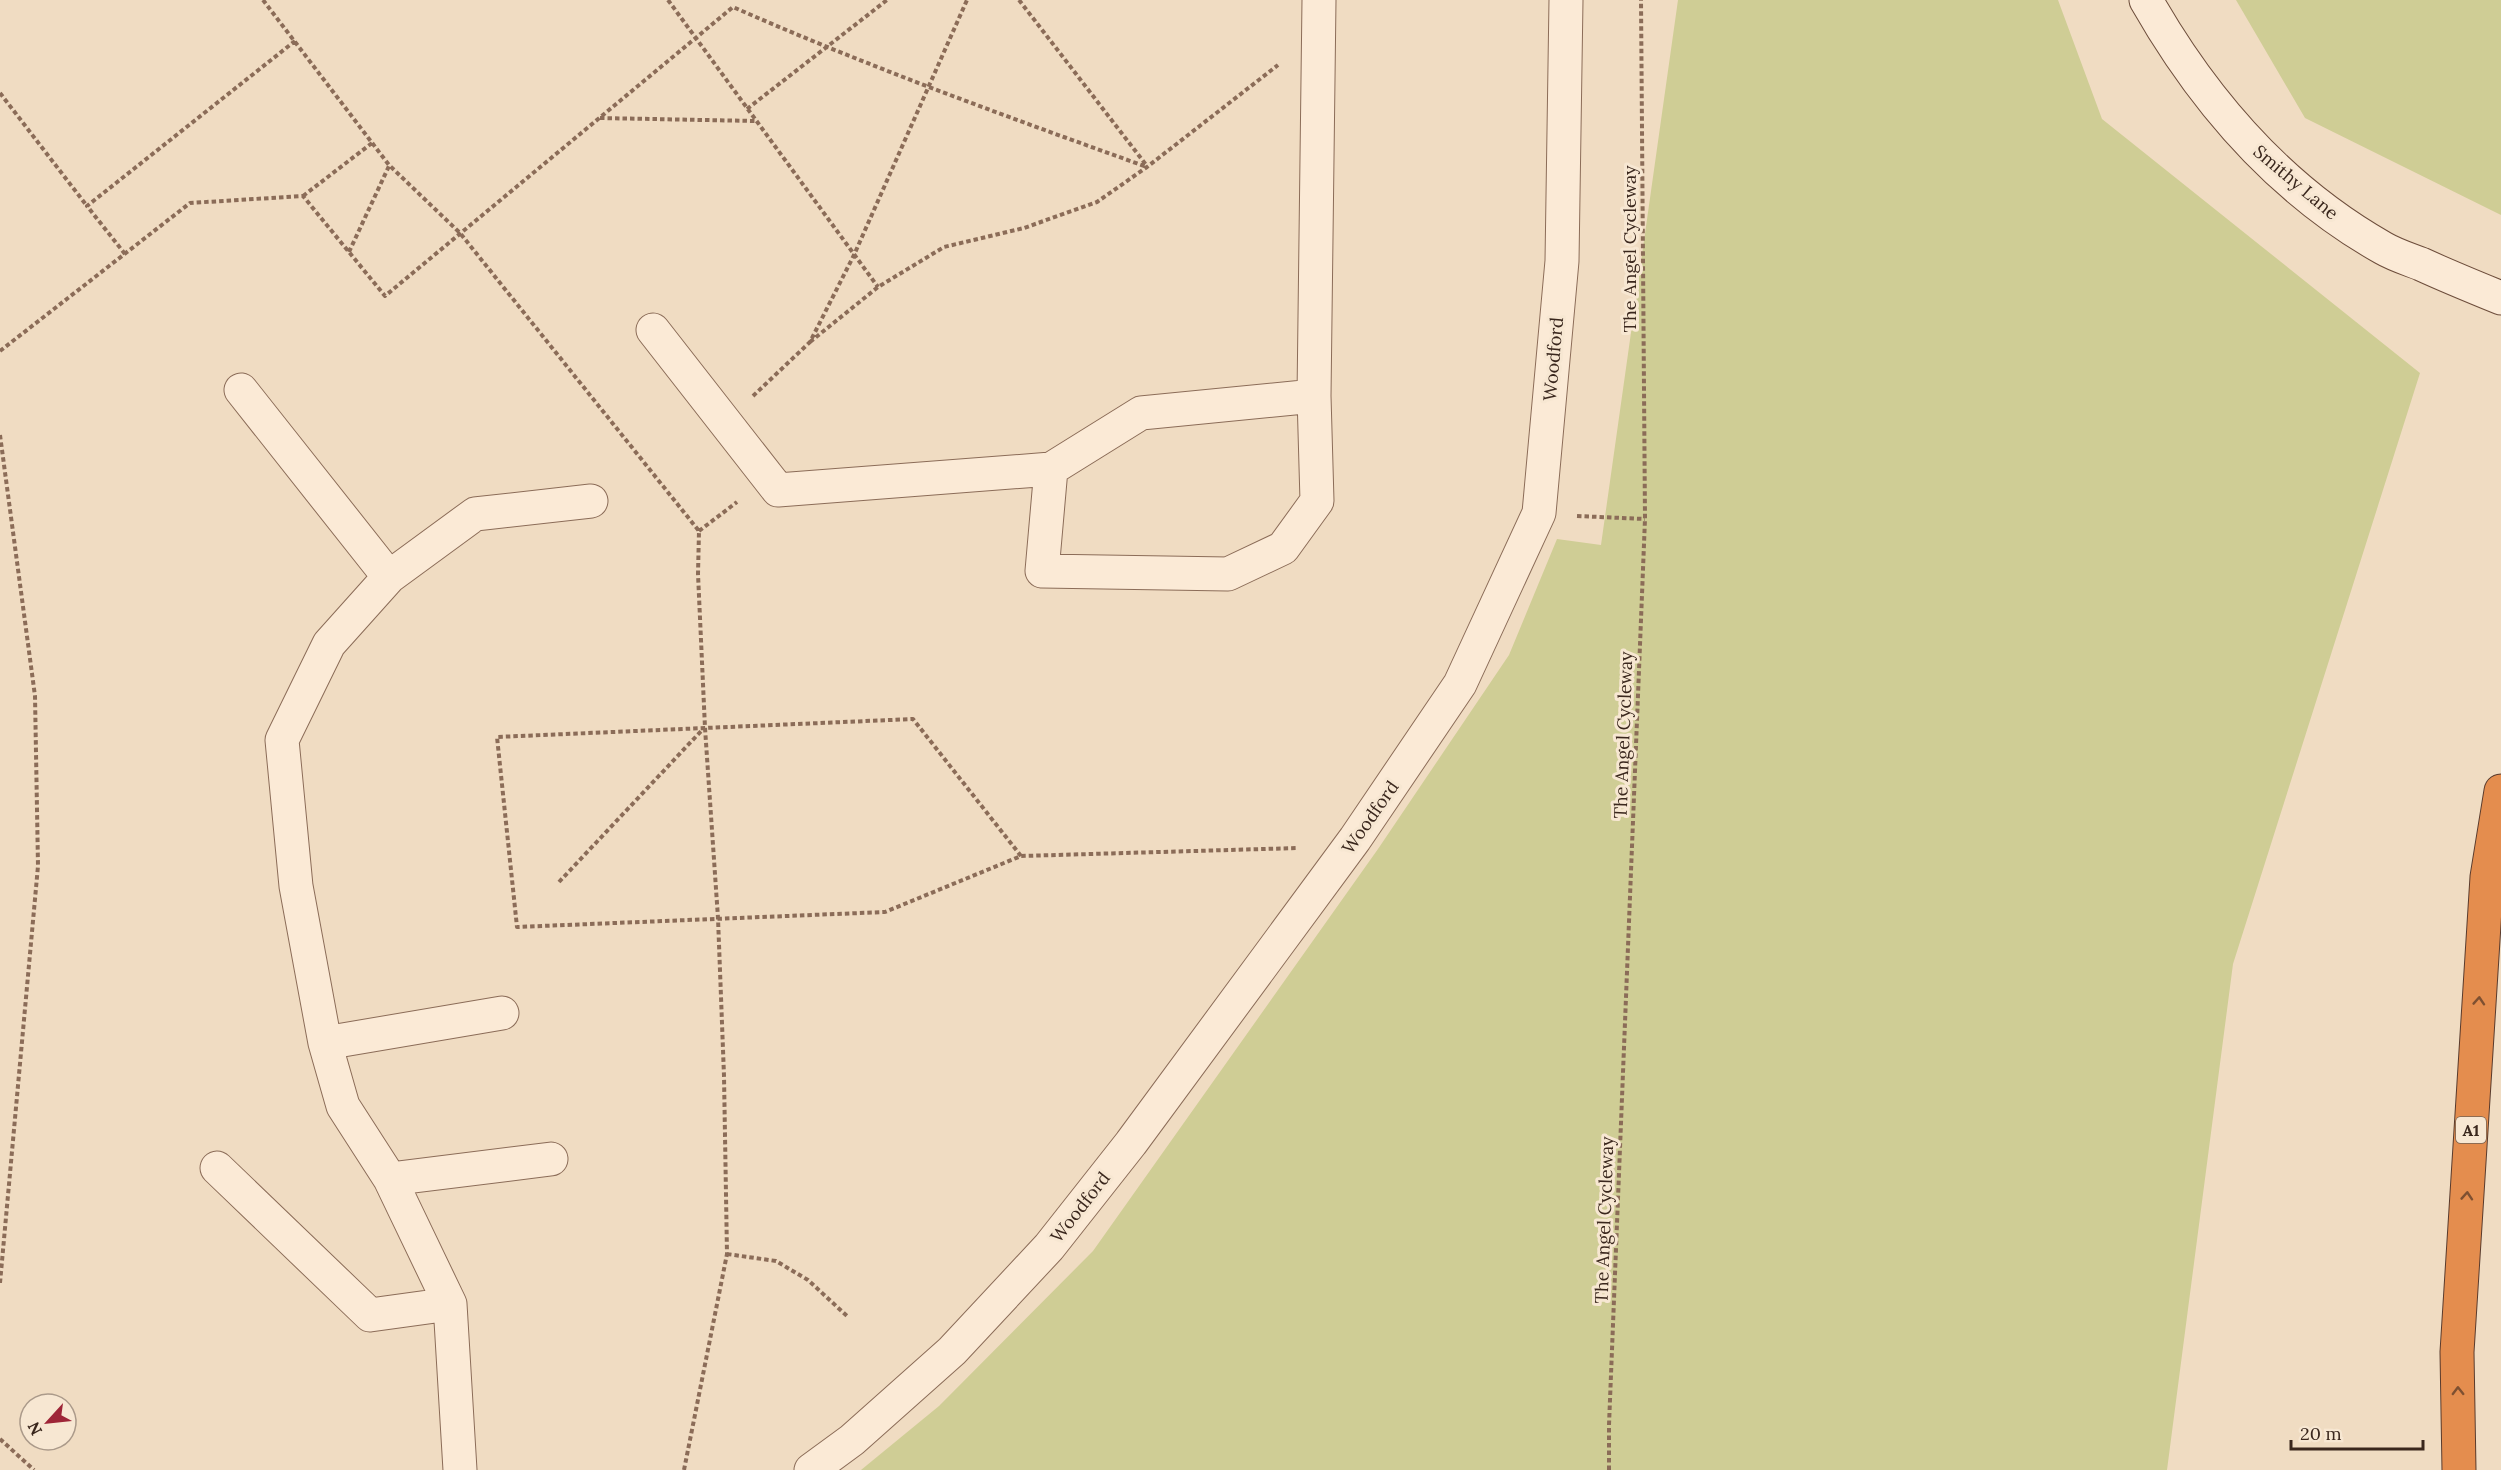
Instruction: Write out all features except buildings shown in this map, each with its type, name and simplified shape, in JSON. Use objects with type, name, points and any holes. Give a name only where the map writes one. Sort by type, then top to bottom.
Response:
[{"type":"highway","name":"A1","points":[[2459,1470],[2457,1352],[2487,877],[2501,791]]},
{"type":"street","points":[[1051,469],[1042,571],[1228,574],[1283,548],[1317,501],[1314,396],[1319,0]]},
{"type":"street","name":"Woodford","points":[[811,1470],[852,1440],[952,1351],[1049,1247],[1131,1143],[1349,847],[1460,684],[1539,513],[1562,261],[1566,0]]},
{"type":"street","name":"Smithy Lane","points":[[2146,0],[2173,48],[2207,96],[2246,140],[2289,181],[2335,217],[2384,249],[2501,298]]},
{"type":"street","points":[[653,330],[778,490],[1051,469],[1141,413],[1314,396]]},
{"type":"street","points":[[241,390],[389,577]]},
{"type":"street","points":[[460,1470],[450,1304],[390,1179],[343,1106],[324,1043],[296,886],[282,740],[329,644],[389,577],[476,514],[591,501]]},
{"type":"street","points":[[324,1043],[502,1013]]},
{"type":"street","points":[[390,1179],[551,1159]]},
{"type":"street","points":[[217,1168],[370,1315],[450,1304]]},
{"type":"path","points":[[263,0],[389,165],[460,233],[699,531],[698,574],[705,728],[718,918],[727,1254],[684,1470]]},
{"type":"path","points":[[668,0],[878,287]]},
{"type":"path","points":[[747,109],[887,0]]},
{"type":"path","points":[[810,342],[854,255],[967,0]]},
{"type":"path","points":[[1018,0],[1147,167]]},
{"type":"path","name":"The Angel Cycleway","points":[[1609,1470],[1645,519],[1641,0]]},
{"type":"path","points":[[303,196],[385,296],[733,7],[826,48],[928,88],[1147,167]]},
{"type":"path","points":[[726,422],[810,342],[878,287],[944,247],[1024,228],[1097,202],[1147,167],[1319,34]]},
{"type":"path","points":[[87,206],[295,41]]},
{"type":"path","points":[[0,93],[125,255]]},
{"type":"path","points":[[599,118],[755,121]]},
{"type":"path","points":[[0,351],[190,203],[303,196],[372,143]]},
{"type":"path","points":[[349,252],[389,165]]},
{"type":"path","points":[[0,435],[35,696],[38,866],[0,1283]]},
{"type":"path","points":[[699,531],[770,478]]},
{"type":"path","points":[[1539,513],[1645,519]]},
{"type":"path","points":[[1021,856],[913,719],[497,736],[517,927],[885,912],[1021,856],[1349,847]]},
{"type":"path","points":[[559,882],[705,728]]},
{"type":"path","points":[[727,1254],[776,1261],[808,1280],[847,1317]]},
{"type":"path","points":[[0,1439],[34,1470]]},
{"type":"shaded area","points":[[1678,0],[2058,0],[2102,119],[2420,373],[2233,964],[2167,1470],[861,1470],[939,1406],[1093,1251],[1378,849],[1509,655],[1557,539],[1601,545]]},
{"type":"shaded area","points":[[2236,0],[2501,0],[2501,215],[2305,118]]}]
